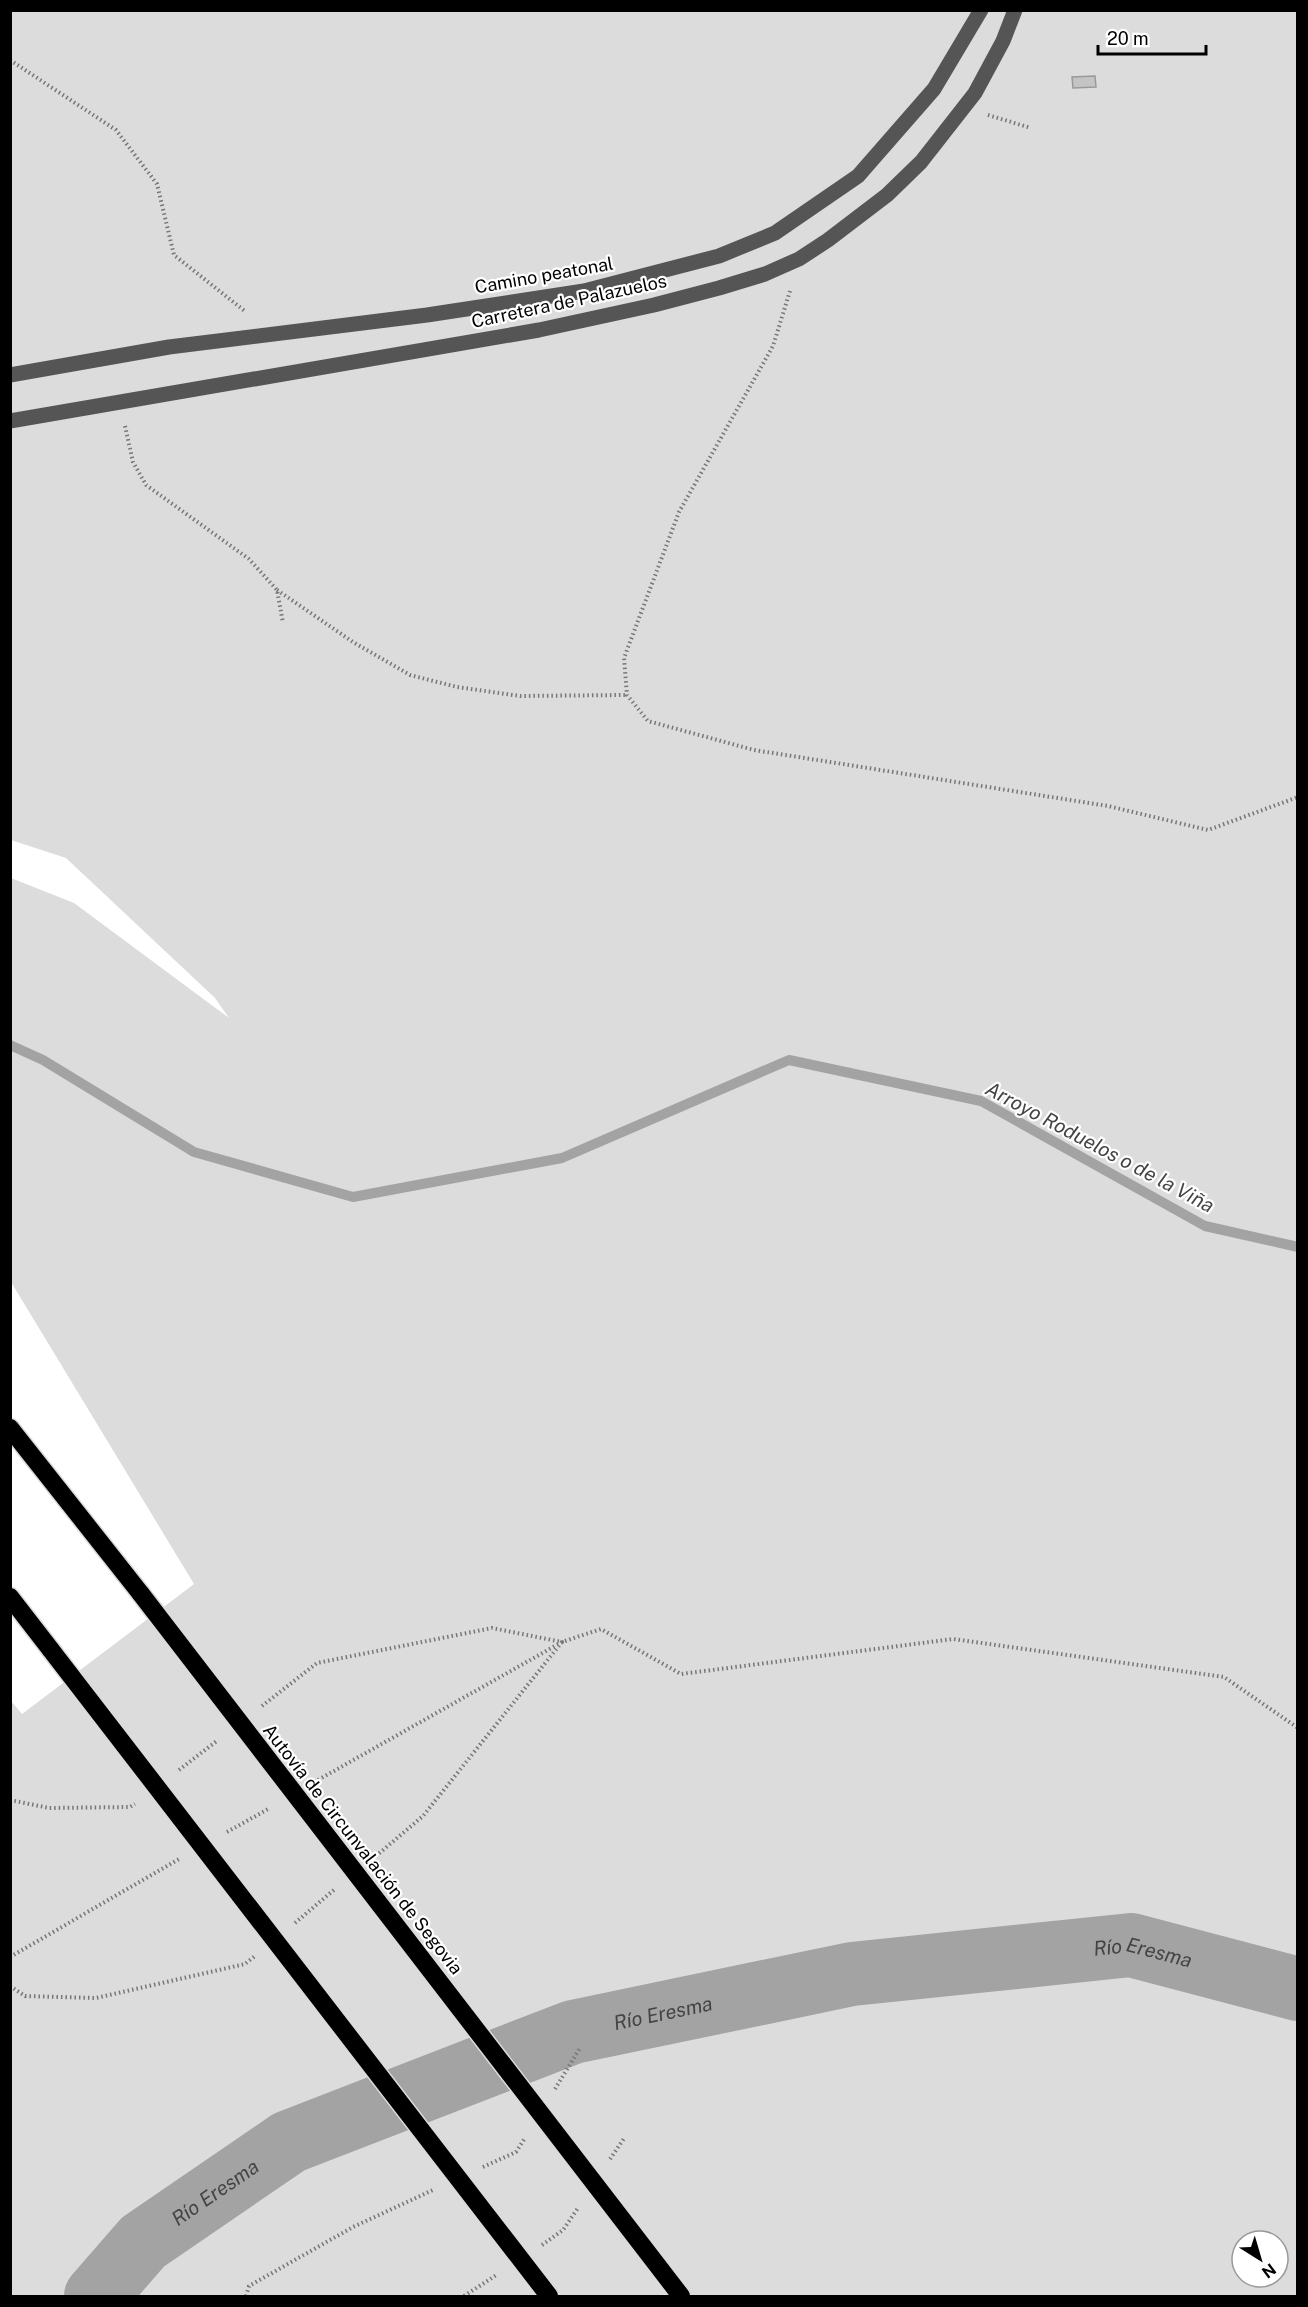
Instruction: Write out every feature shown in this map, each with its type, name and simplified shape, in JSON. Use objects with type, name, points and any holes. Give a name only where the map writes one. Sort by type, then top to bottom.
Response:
[{"type":"highway","name":"Autovía de Circunvalación de Segovia","points":[[10,1428],[141,1594],[681,2296]]},
{"type":"highway","points":[[10,1597],[549,2296]]},
{"type":"street","name":"Camino peatonal","points":[[10,375],[169,347],[584,291],[719,256],[775,233],[858,176],[934,89],[981,10]]},
{"type":"street","name":"Carretera de Palazuelos","points":[[10,421],[539,330],[719,288],[765,274],[799,259],[888,195],[921,162],[975,93],[1003,41],[1015,10]]},
{"type":"path","points":[[10,60],[116,130],[157,184],[174,255],[275,334]]},
{"type":"path","points":[[963,108],[1031,128]]},
{"type":"path","points":[[799,259],[773,346],[679,512],[624,658],[627,695],[648,721],[754,750],[1108,806],[1208,830],[1298,797]]},
{"type":"path","points":[[120,402],[134,462],[146,484],[249,559],[277,590],[353,642],[410,675],[457,687],[520,696],[627,695]]},
{"type":"path","points":[[277,590],[283,623]]},
{"type":"path","points":[[261,1706],[317,1663],[492,1628],[562,1642],[423,1816],[370,1860]]},
{"type":"path","points":[[601,1629],[681,1674],[953,1639],[1224,1677],[1298,1728]]},
{"type":"path","points":[[177,1771],[224,1735]]},
{"type":"path","points":[[10,1800],[50,1808],[130,1808],[139,1800]]},
{"type":"path","points":[[290,1927],[343,1883]]},
{"type":"path","points":[[10,1986],[25,1996],[96,1998],[246,1964],[263,1949]]},
{"type":"path","points":[[606,2165],[625,2136]]},
{"type":"path","points":[[533,2250],[563,2230],[582,2202]]},
{"type":"path","points":[[464,2296],[503,2270]]},
{"type":"shaded area","points":[[11,11],[1297,11],[1297,2296],[11,2296],[11,1701],[22,1714],[194,1584],[11,1282],[11,878],[74,903],[229,1018],[215,998],[66,858],[11,840]]},
{"type":"building","points":[[1095,76],[1096,87],[1073,88],[1072,77]]},
{"type":"waterway","name":"Arroyo Roduelos o de la Viña","points":[[10,1045],[43,1060],[194,1152],[353,1197],[562,1158],[789,1060],[981,1101],[1205,1226],[1298,1247]]},
{"type":"waterway","name":"Río Eresma","points":[[96,2296],[143,2242],[289,2142],[573,2032],[852,1974],[1131,1945],[1298,1989]]}]
